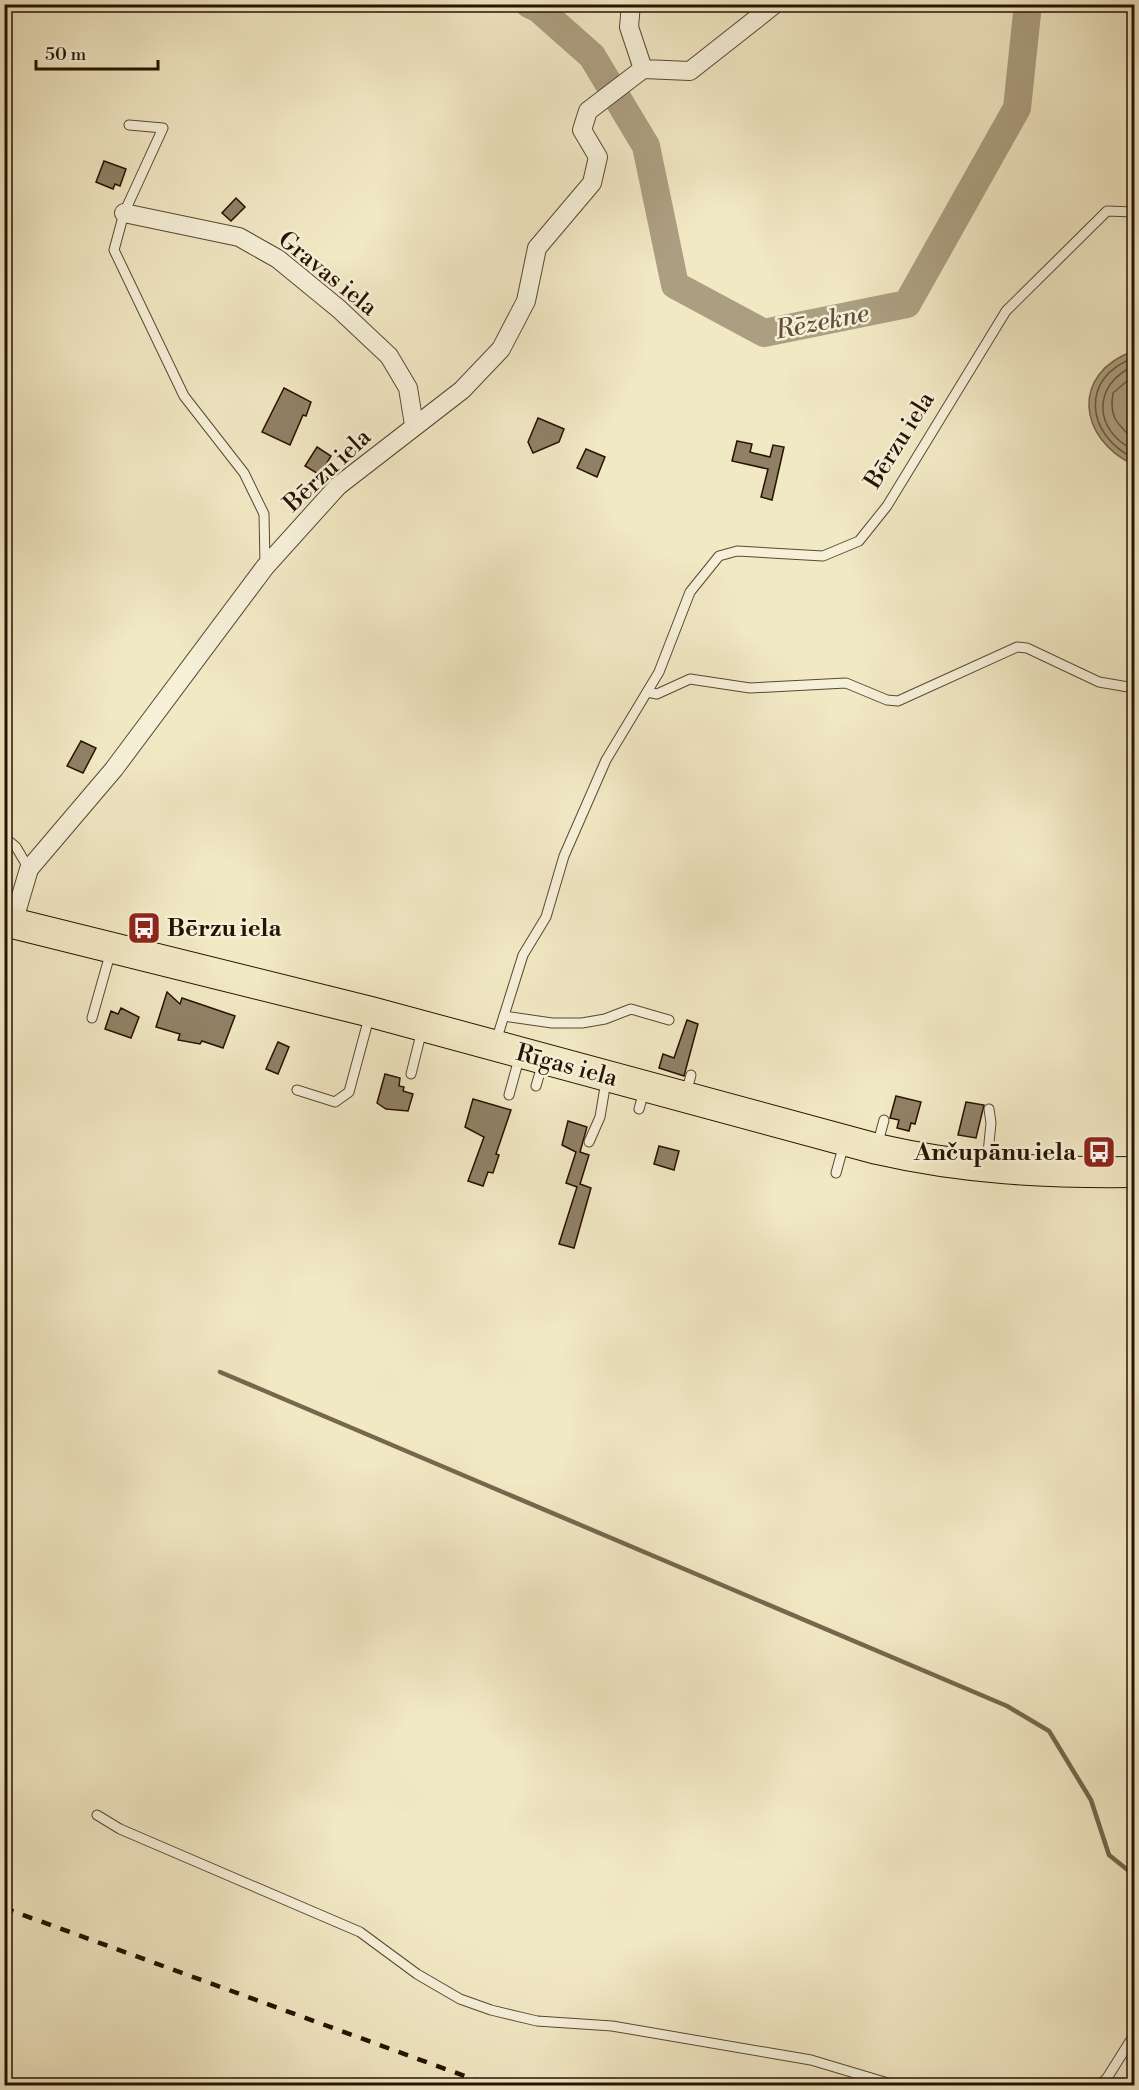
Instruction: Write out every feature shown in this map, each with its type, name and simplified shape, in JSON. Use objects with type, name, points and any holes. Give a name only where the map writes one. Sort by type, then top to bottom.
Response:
[{"type":"main road","name":"Rīgas iela","points":[[9,922],[112,946],[278,994],[371,1012],[423,1026],[524,1061],[607,1076],[642,1097],[688,1086],[876,1149],[986,1168],[1046,1172],[1134,1172]]},
{"type":"street","points":[[631,4],[629,27],[638,74],[690,71],[776,4]]},
{"type":"street","name":"Bērzu iela","points":[[9,922],[28,869],[114,769],[265,567],[338,486],[462,390],[501,349],[526,301],[537,248],[592,183],[598,157],[582,130],[583,120],[590,110],[638,74]]},
{"type":"street","name":"Gravas iela","points":[[124,213],[239,237],[278,258],[339,309],[389,356],[408,388],[414,425]]},
{"type":"lane","points":[[129,125],[163,128],[124,213],[114,250],[184,396],[244,473],[264,514],[265,567]]},
{"type":"lane","name":"Bērzu iela","points":[[647,692],[659,672],[690,592],[719,556],[737,551],[823,556],[858,541],[887,506],[1006,311],[1107,212],[1134,212]]},
{"type":"lane","points":[[509,1095],[524,1061],[504,1016],[523,955],[546,917],[564,856],[606,760],[647,692],[657,694],[690,679],[750,688],[846,683],[887,700],[898,701],[1017,647],[1027,648],[1099,682],[1134,688]]},
{"type":"lane","points":[[4,837],[16,847],[28,869]]},
{"type":"lane","points":[[92,1018],[112,946]]},
{"type":"lane","points":[[504,1016],[530,1021],[582,1023],[605,1020],[631,1009],[669,1020]]},
{"type":"lane","points":[[297,1090],[335,1102],[349,1092],[371,1012]]},
{"type":"lane","points":[[411,1074],[423,1026]]},
{"type":"lane","points":[[589,1142],[600,1117],[607,1076]]},
{"type":"lane","points":[[986,1168],[991,1123],[989,1109]]},
{"type":"lane","points":[[876,1149],[884,1120]]},
{"type":"lane","points":[[836,1173],[845,1140]]},
{"type":"lane","points":[[98,1815],[120,1829],[360,1932],[417,1974],[460,1999],[491,2010],[537,2021],[612,2026],[811,2060],[898,2085]]},
{"type":"lane","points":[[1098,2085],[1107,2078],[1134,2035]]},
{"type":"water","points":[[1134,351],[1134,465],[1115,454],[1101,439],[1093,423],[1089,406],[1091,390],[1099,374],[1113,361]]},
{"type":"building","points":[[104,161],[126,169],[120,186],[115,184],[113,189],[96,182]]},
{"type":"building","points":[[236,198],[245,207],[231,221],[222,213]]},
{"type":"building","points":[[284,388],[311,402],[290,445],[262,432]]},
{"type":"building","points":[[538,418],[564,429],[559,442],[533,453],[528,442]]},
{"type":"building","points":[[737,441],[752,444],[750,452],[770,457],[773,445],[784,447],[772,500],[761,497],[768,469],[732,461]]},
{"type":"building","points":[[317,447],[331,456],[320,475],[305,466]]},
{"type":"building","points":[[586,449],[605,457],[597,477],[577,468]]},
{"type":"building","points":[[81,741],[96,748],[83,773],[67,766]]},
{"type":"building","points":[[167,992],[180,1004],[182,998],[235,1016],[223,1048],[202,1041],[200,1044],[178,1040],[180,1034],[156,1027]]},
{"type":"building","points":[[121,1008],[139,1017],[131,1038],[105,1029],[111,1011],[118,1014]]},
{"type":"building","points":[[687,1020],[698,1024],[684,1076],[659,1068],[663,1054],[674,1058]]},
{"type":"building","points":[[278,1042],[289,1047],[278,1074],[266,1069]]},
{"type":"building","points":[[385,1074],[400,1078],[399,1086],[404,1087],[403,1091],[413,1094],[408,1111],[386,1109],[377,1103]]},
{"type":"building","points":[[896,1096],[921,1102],[915,1124],[911,1123],[909,1131],[897,1128],[899,1120],[890,1118]]},
{"type":"building","points":[[473,1099],[511,1110],[496,1154],[499,1155],[493,1173],[488,1172],[483,1186],[468,1181],[484,1137],[465,1127]]},
{"type":"building","points":[[966,1102],[984,1105],[976,1138],[958,1135]]},
{"type":"building","points":[[568,1121],[587,1127],[580,1152],[589,1155],[580,1184],[591,1188],[574,1248],[559,1244],[577,1187],[566,1183],[576,1152],[562,1145]]},
{"type":"building","points":[[659,1146],[679,1151],[674,1170],[654,1164]]},
{"type":"waterway","name":"Rēzekne","points":[[529,4],[539,9],[592,56],[646,146],[675,285],[764,333],[907,304],[1017,108],[1028,4]]},
{"type":"waterway","points":[[220,1372],[1007,1706],[1049,1731],[1091,1800],[1109,1855],[1134,1875]]},
{"type":"railway","points":[[4,1908],[492,2086]]},
{"type":"place","name":"Bērzu iela","points":[[144,928]]},
{"type":"place","name":"Ančupānu iela","points":[[1099,1152]]}]
